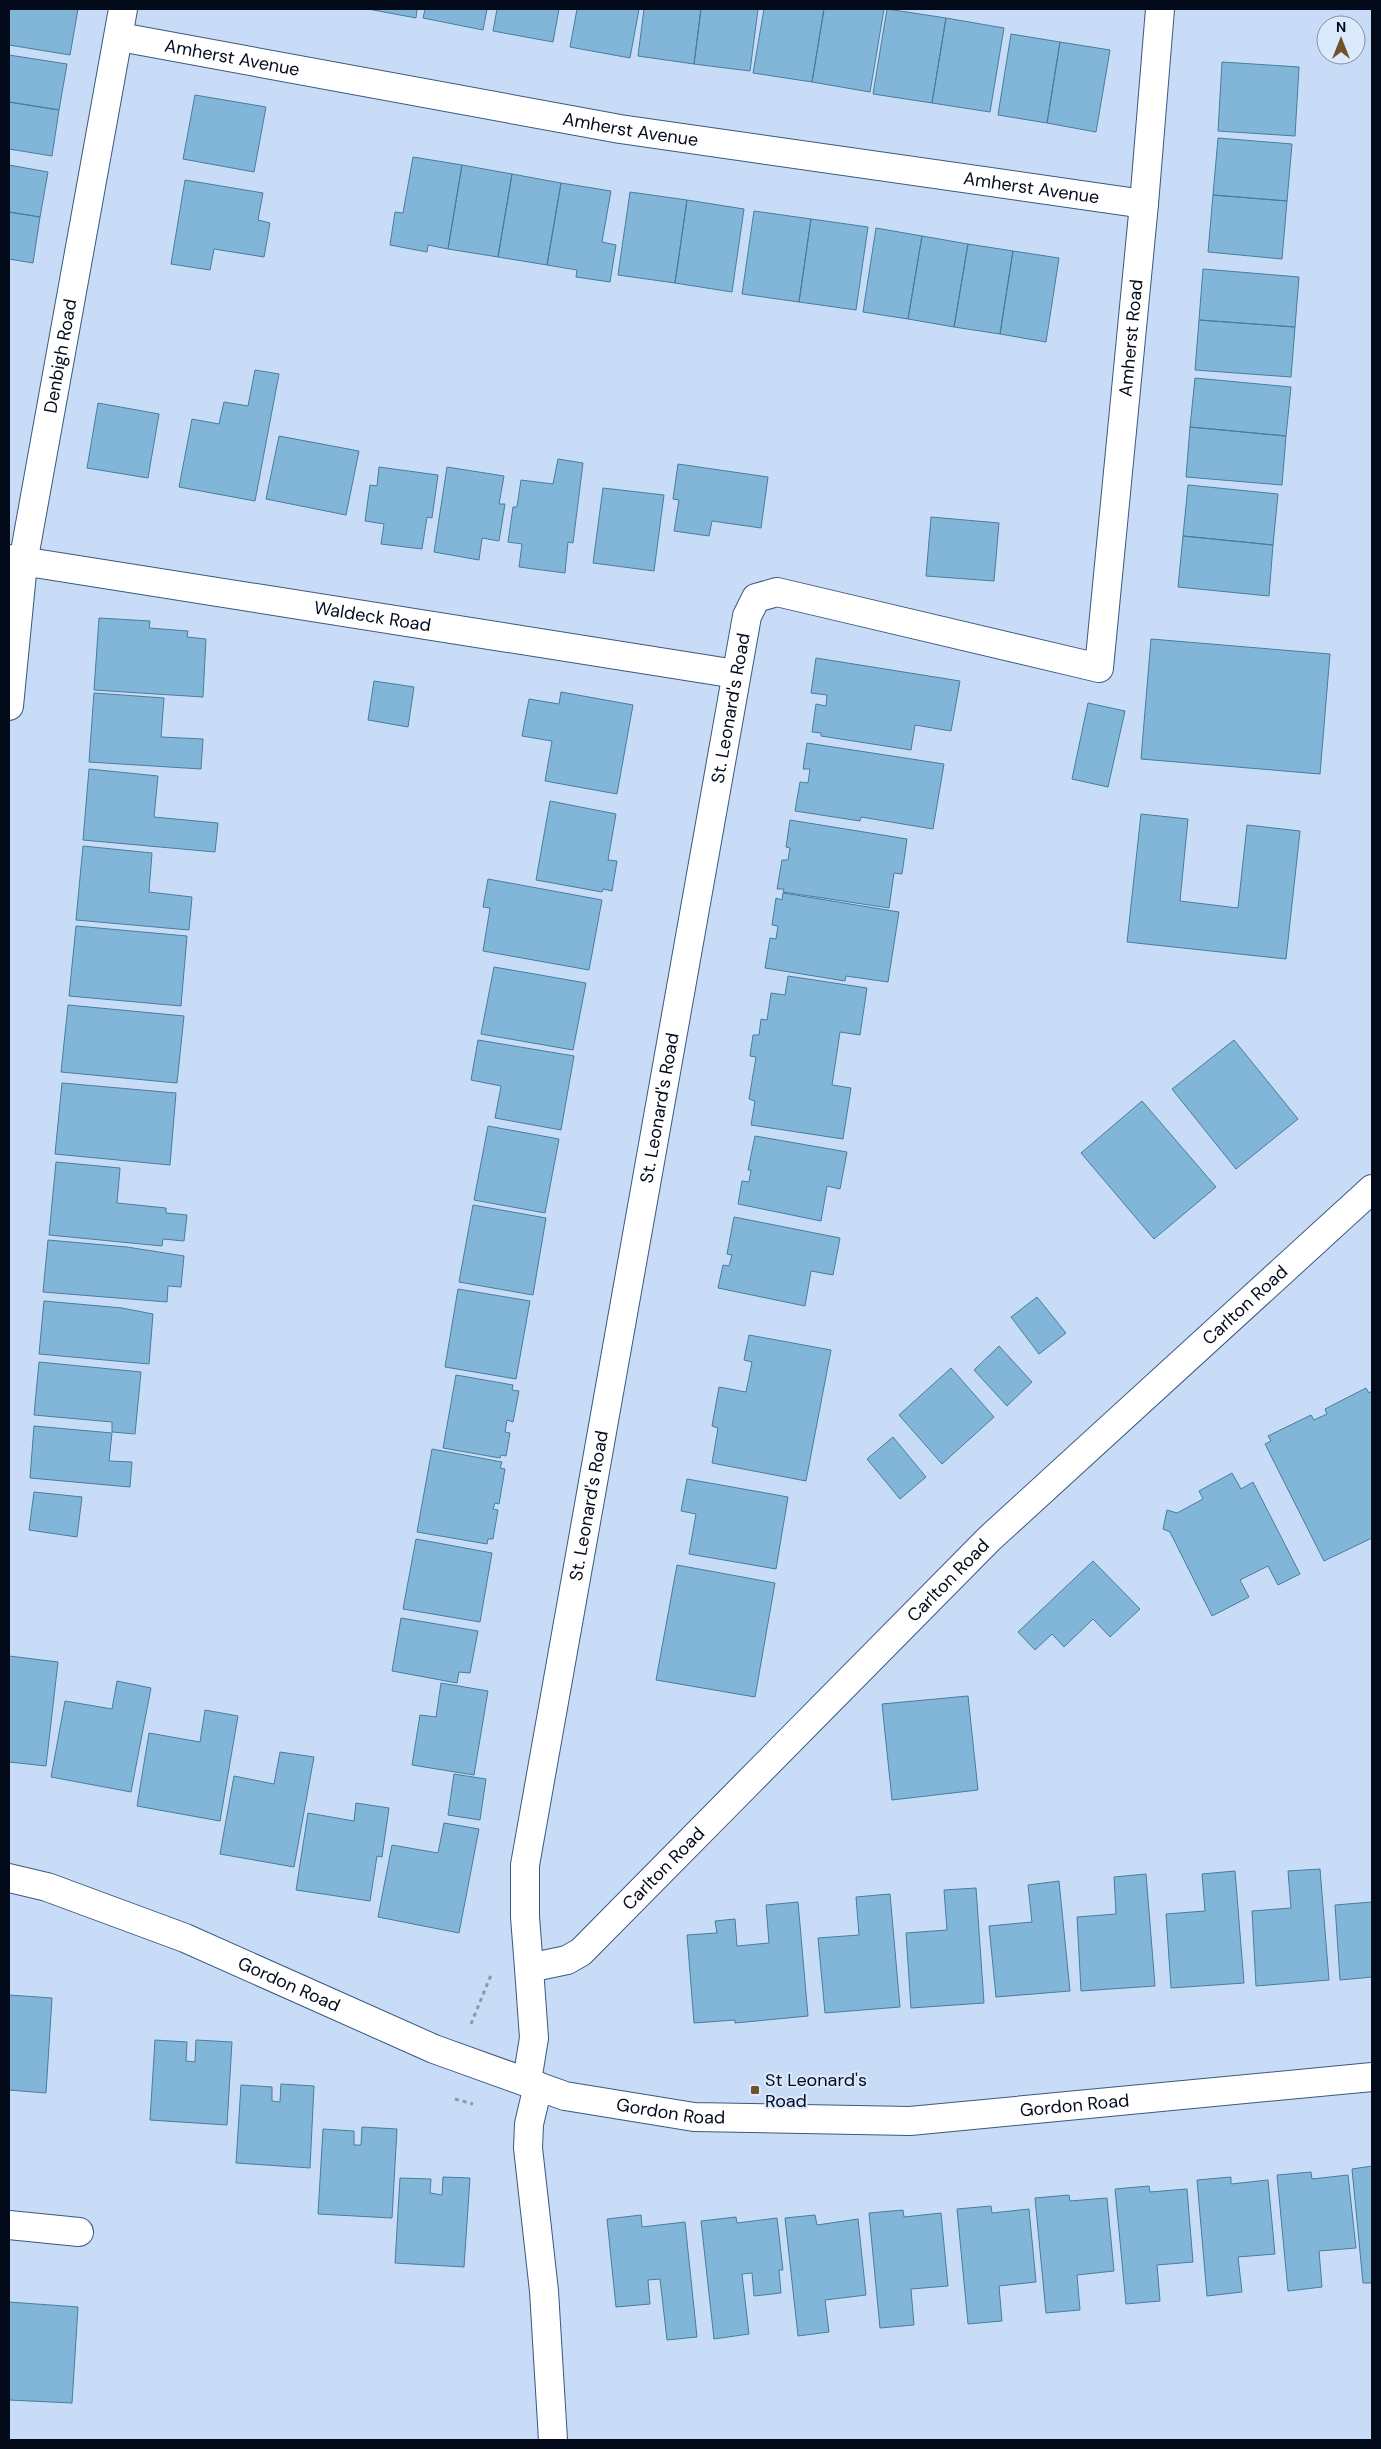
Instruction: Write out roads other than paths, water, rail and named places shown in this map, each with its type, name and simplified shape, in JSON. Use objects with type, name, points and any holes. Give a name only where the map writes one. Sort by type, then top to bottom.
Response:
[{"type":"street","name":"Denbigh Road","points":[[9,706],[16,561],[124,9]]},
{"type":"street","name":"Amherst Road","points":[[1099,668],[1144,204],[1160,9]]},
{"type":"street","name":"Amherst Avenue","points":[[120,36],[620,129],[1144,204]]},
{"type":"street","name":"Waldeck Road","points":[[16,561],[736,674]]},
{"type":"street","name":"St. Leonard's Road","points":[[530,1968],[525,1917],[525,1865],[747,616],[756,598],[777,592],[1099,668]]},
{"type":"street","name":"Carlton Road","points":[[530,1968],[567,1960],[581,1952],[989,1539],[1372,1189]]},
{"type":"street","name":"Gordon Road","points":[[9,1878],[47,1888],[185,1938],[409,2039],[565,2096],[694,2117],[910,2121],[1372,2077]]},
{"type":"street","points":[[530,1968],[534,2038],[533,2084],[528,2148],[544,2291],[553,2440]]},
{"type":"street","points":[[9,2225],[79,2232]]},
{"type":"place","name":"St Leonard's Road","points":[[755,2090]]}]
